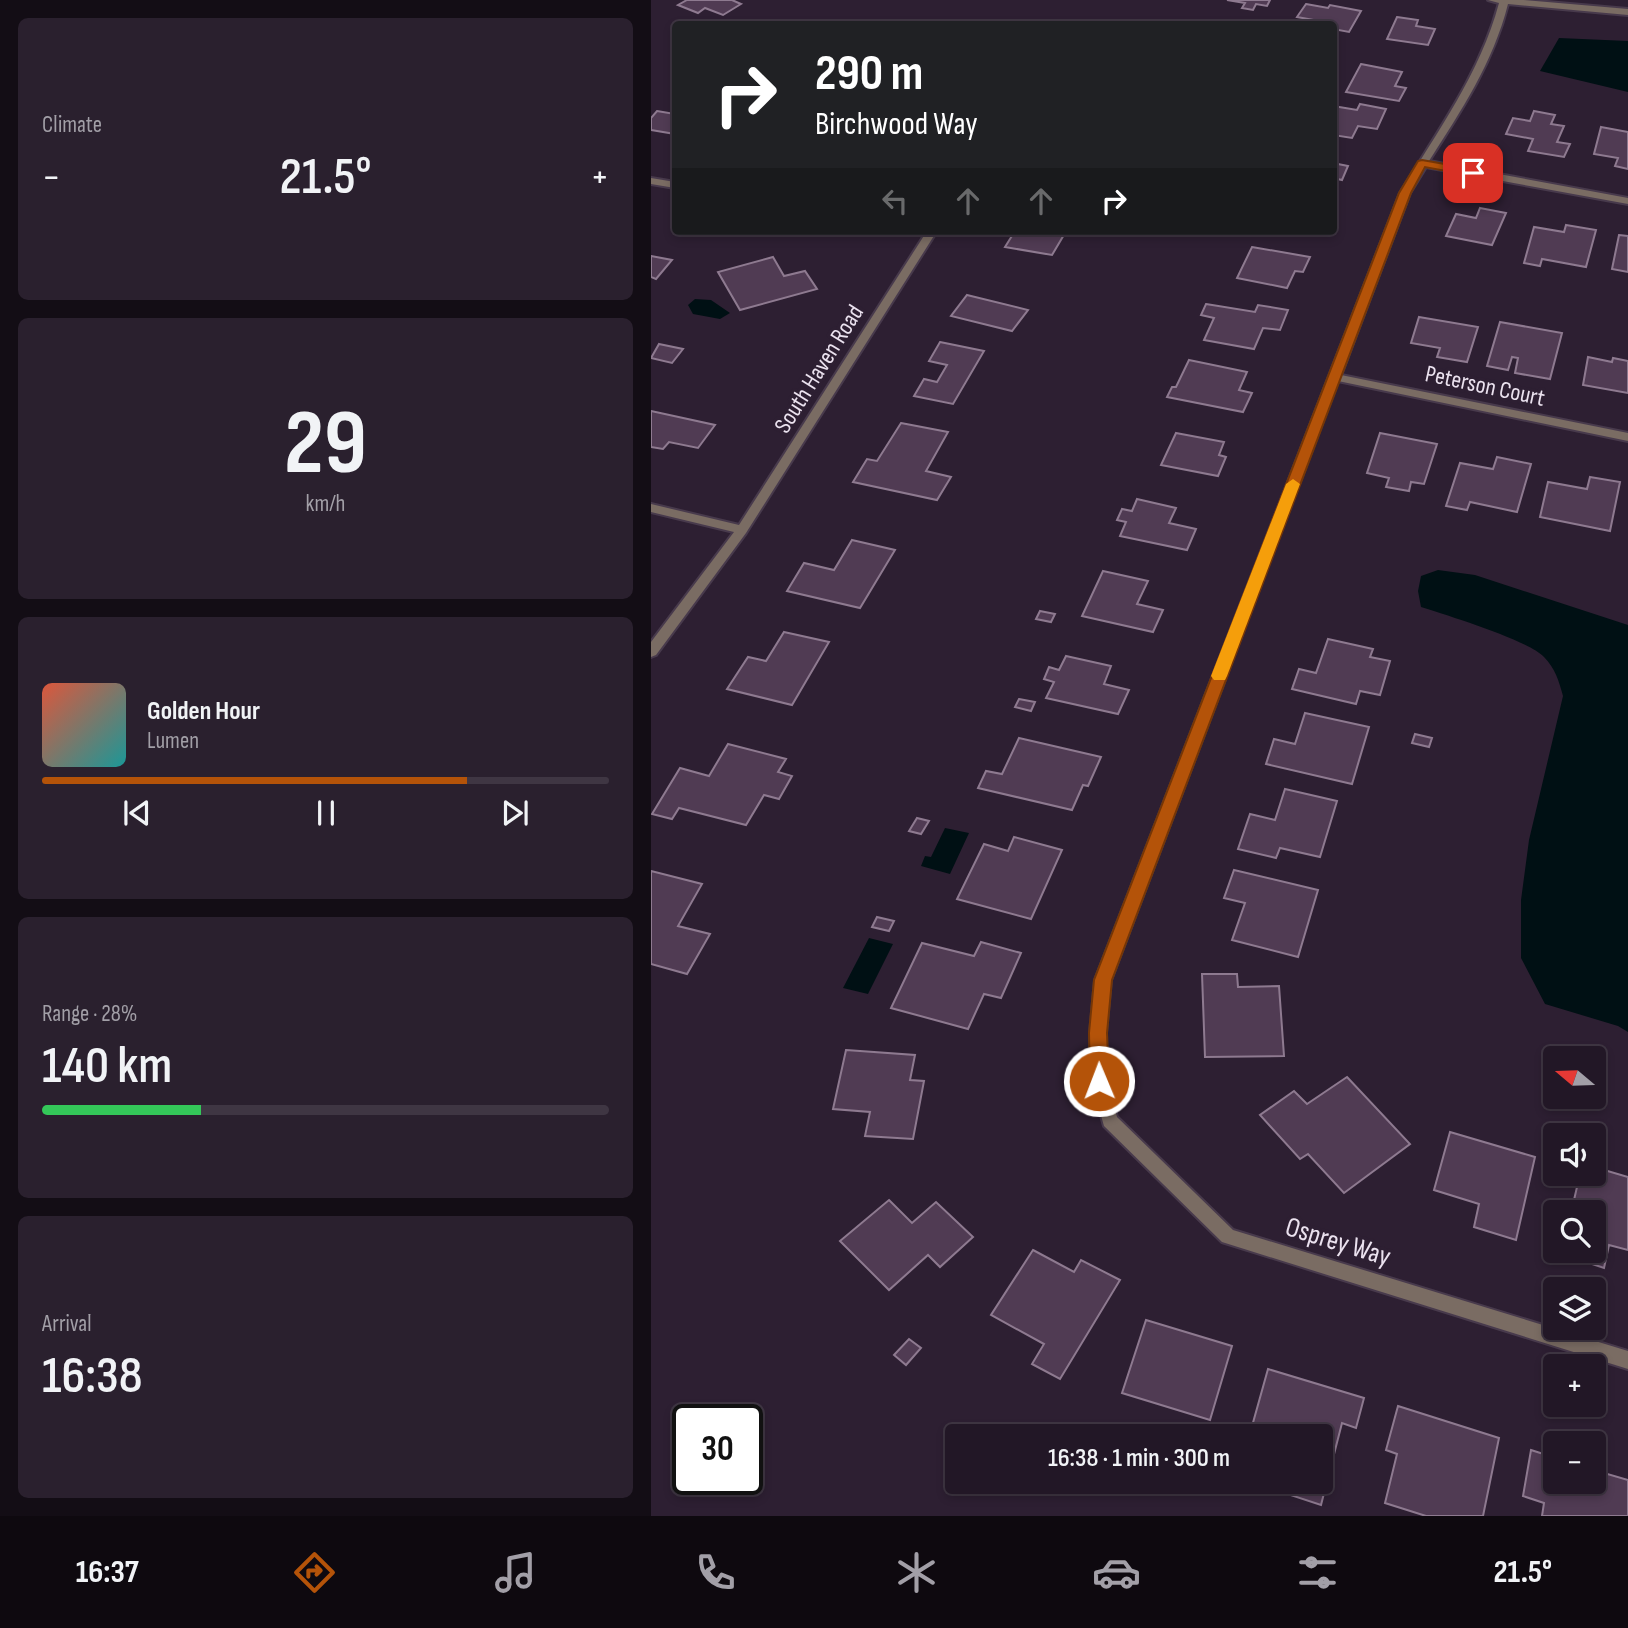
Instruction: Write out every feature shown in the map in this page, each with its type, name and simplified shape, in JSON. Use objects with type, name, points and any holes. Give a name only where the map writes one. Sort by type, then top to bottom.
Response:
[{"type":"street","points":[[1499,1],[1628,12]]},
{"type":"street","name":"Osprey Way","points":[[1499,1],[1501,16],[1476,82],[1405,193],[1103,980],[1098,1033],[1099,1081],[1111,1121],[1229,1236],[1628,1360]]},
{"type":"street","points":[[1422,163],[1628,201]]},
{"type":"street","points":[[651,181],[672,184]]},
{"type":"street","name":"South Haven Road","points":[[651,652],[742,530],[926,235]]},
{"type":"street","name":"Peterson Court","points":[[1334,377],[1628,437]]},
{"type":"street","points":[[651,508],[742,530]]},
{"type":"shaded area","points":[[1559,38],[1628,41],[1628,92],[1540,71]]},
{"type":"shaded area","points":[[695,299],[711,300],[730,313],[720,319],[693,314],[688,305]]},
{"type":"shaded area","points":[[1438,570],[1475,575],[1628,625],[1628,1032],[1618,1026],[1545,1004],[1521,958],[1521,900],[1529,840],[1563,696],[1551,666],[1535,650],[1486,629],[1421,607],[1418,591],[1421,576]]},
{"type":"shaded area","points":[[945,828],[969,833],[950,874],[921,866],[925,856],[931,857]]},
{"type":"shaded area","points":[[869,938],[893,944],[868,994],[843,988]]},
{"type":"building","points":[[687,0],[732,0],[741,4],[723,15],[705,8],[698,13],[678,5]]},
{"type":"building","points":[[1227,0],[1270,0],[1267,6],[1256,4],[1253,10],[1242,8],[1245,3]]},
{"type":"building","points":[[1306,4],[1361,11],[1349,32],[1337,30],[1337,21],[1297,17]]},
{"type":"building","points":[[1397,17],[1418,20],[1416,26],[1435,29],[1428,45],[1387,39]]},
{"type":"building","points":[[1361,64],[1402,72],[1395,86],[1406,88],[1399,101],[1346,92]]},
{"type":"building","points":[[1360,104],[1386,109],[1377,129],[1358,126],[1352,138],[1337,136],[1337,107],[1357,110]]},
{"type":"building","points":[[657,111],[672,114],[672,134],[651,130],[651,118]]},
{"type":"building","points":[[1534,111],[1555,115],[1551,124],[1564,126],[1557,142],[1570,144],[1564,157],[1528,151],[1533,139],[1506,134],[1513,118],[1530,121]]},
{"type":"building","points":[[1601,127],[1628,132],[1628,169],[1615,166],[1618,158],[1594,154]]},
{"type":"building","points":[[1337,164],[1348,166],[1342,180],[1337,179]]},
{"type":"building","points":[[1480,208],[1506,213],[1492,245],[1446,236],[1456,214],[1476,218]]},
{"type":"building","points":[[1566,225],[1596,230],[1586,267],[1542,259],[1540,266],[1524,263],[1534,227],[1564,232]]},
{"type":"building","points":[[1012,235],[1064,235],[1052,255],[1005,247]]},
{"type":"building","points":[[1619,235],[1628,236],[1628,272],[1612,269]]},
{"type":"building","points":[[1252,247],[1310,257],[1303,272],[1295,271],[1287,288],[1237,278]]},
{"type":"building","points":[[651,256],[672,260],[656,279],[651,277]]},
{"type":"building","points":[[773,257],[784,276],[805,271],[817,289],[740,310],[718,272]]},
{"type":"building","points":[[967,295],[1028,310],[1012,331],[951,316]]},
{"type":"building","points":[[1206,304],[1255,312],[1258,305],[1288,310],[1280,330],[1263,328],[1254,349],[1204,340],[1214,318],[1201,315]]},
{"type":"building","points":[[1419,317],[1478,327],[1467,362],[1437,357],[1440,348],[1411,343]]},
{"type":"building","points":[[1500,322],[1562,333],[1550,379],[1515,373],[1518,358],[1512,357],[1508,370],[1487,366]]},
{"type":"building","points":[[940,342],[984,351],[953,404],[914,396],[924,379],[937,382],[947,365],[929,361]]},
{"type":"building","points":[[659,344],[683,349],[672,363],[651,358]]},
{"type":"building","points":[[1588,357],[1612,362],[1613,358],[1628,361],[1628,393],[1583,385]]},
{"type":"building","points":[[1189,360],[1247,372],[1239,390],[1252,393],[1243,412],[1167,397],[1172,387],[1176,387]]},
{"type":"building","points":[[651,411],[715,425],[698,448],[669,442],[663,449],[651,447]]},
{"type":"building","points":[[901,423],[948,432],[926,471],[951,477],[937,500],[853,482],[867,459],[877,461]]},
{"type":"building","points":[[1176,433],[1224,442],[1219,455],[1226,457],[1218,476],[1161,465]]},
{"type":"building","points":[[1380,433],[1437,444],[1424,484],[1411,482],[1409,491],[1386,487],[1389,478],[1367,473]]},
{"type":"building","points":[[1497,457],[1531,464],[1517,512],[1470,502],[1467,510],[1446,506],[1460,463],[1493,469]]},
{"type":"building","points":[[1590,477],[1620,482],[1610,531],[1540,517],[1548,482],[1587,489]]},
{"type":"building","points":[[1137,499],[1176,508],[1169,523],[1196,529],[1187,550],[1120,536],[1126,522],[1117,520],[1122,509],[1132,511]]},
{"type":"building","points":[[852,540],[895,550],[860,608],[787,591],[804,563],[834,570]]},
{"type":"building","points":[[1103,571],[1148,581],[1137,604],[1163,610],[1153,632],[1082,616]]},
{"type":"building","points":[[1040,611],[1055,614],[1051,622],[1036,619]]},
{"type":"building","points":[[784,632],[829,642],[792,705],[727,689],[748,657],[766,661]]},
{"type":"building","points":[[1328,639],[1373,649],[1370,657],[1390,661],[1380,695],[1360,691],[1356,704],[1292,689],[1299,669],[1316,673]]},
{"type":"building","points":[[1066,656],[1111,666],[1104,684],[1129,690],[1118,714],[1046,698],[1054,682],[1044,679],[1049,667],[1059,670]]},
{"type":"building","points":[[1019,699],[1035,702],[1031,711],[1015,707]]},
{"type":"building","points":[[1305,713],[1369,727],[1352,784],[1266,764],[1274,739],[1295,744]]},
{"type":"building","points":[[1415,734],[1432,738],[1429,747],[1412,743]]},
{"type":"building","points":[[1019,738],[1101,757],[1088,786],[1083,785],[1072,810],[978,788],[986,771],[1002,774]]},
{"type":"building","points":[[728,744],[786,759],[778,772],[792,776],[779,799],[764,795],[746,825],[679,808],[672,819],[652,814],[680,768],[709,776]]},
{"type":"building","points":[[1285,789],[1337,801],[1320,857],[1280,848],[1276,858],[1238,849],[1250,814],[1275,820]]},
{"type":"building","points":[[917,818],[929,821],[921,834],[909,831]]},
{"type":"building","points":[[1014,837],[1062,850],[1031,919],[957,899],[984,844],[1008,851]]},
{"type":"building","points":[[1234,870],[1318,890],[1298,957],[1232,940],[1245,903],[1224,898]]},
{"type":"building","points":[[651,871],[702,884],[678,926],[710,934],[687,974],[651,964]]},
{"type":"building","points":[[877,917],[894,921],[889,931],[872,927]]},
{"type":"building","points":[[981,942],[1021,953],[1001,998],[984,994],[968,1029],[891,1008],[922,943],[974,956]]},
{"type":"building","points":[[1202,974],[1237,974],[1238,987],[1279,986],[1284,1056],[1205,1057]]},
{"type":"building","points":[[846,1050],[915,1055],[910,1080],[924,1081],[913,1139],[865,1136],[870,1112],[833,1109]]},
{"type":"building","points":[[1347,1077],[1410,1144],[1344,1193],[1308,1154],[1300,1159],[1260,1115],[1294,1091],[1307,1104]]},
{"type":"building","points":[[1450,1132],[1535,1157],[1516,1240],[1474,1227],[1479,1204],[1434,1190]]},
{"type":"building","points":[[1606,1171],[1628,1177],[1628,1250],[1609,1245],[1606,1259],[1606,1200],[1574,1200],[1577,1186],[1606,1186]]},
{"type":"building","points":[[889,1200],[912,1223],[936,1202],[973,1237],[940,1267],[928,1255],[889,1290],[840,1241]]},
{"type":"building","points":[[1033,1250],[1074,1272],[1081,1260],[1120,1280],[1060,1379],[1032,1364],[1044,1344],[991,1315]]},
{"type":"building","points":[[1589,1263],[1605,1263],[1604,1268]]},
{"type":"building","points":[[1146,1320],[1232,1346],[1210,1420],[1122,1393]]},
{"type":"building","points":[[909,1339],[921,1348],[906,1365],[894,1355]]},
{"type":"building","points":[[1268,1369],[1364,1398],[1356,1428],[1342,1423],[1333,1458],[1333,1424],[1253,1424]]},
{"type":"building","points":[[1398,1406],[1499,1438],[1483,1516],[1426,1516],[1385,1503],[1397,1454],[1386,1450]]},
{"type":"building","points":[[1531,1450],[1543,1454],[1543,1494],[1606,1494],[1606,1474],[1628,1480],[1628,1516],[1542,1516],[1544,1503],[1523,1496]]},
{"type":"building","points":[[1287,1494],[1324,1494],[1321,1505]]},
{"type":"slow traffic","points":[[1219,676],[1293,484]]},
{"type":"route","points":[[1099,1081],[1098,1033],[1103,980],[1405,193],[1422,163],[1473,173]]}]
